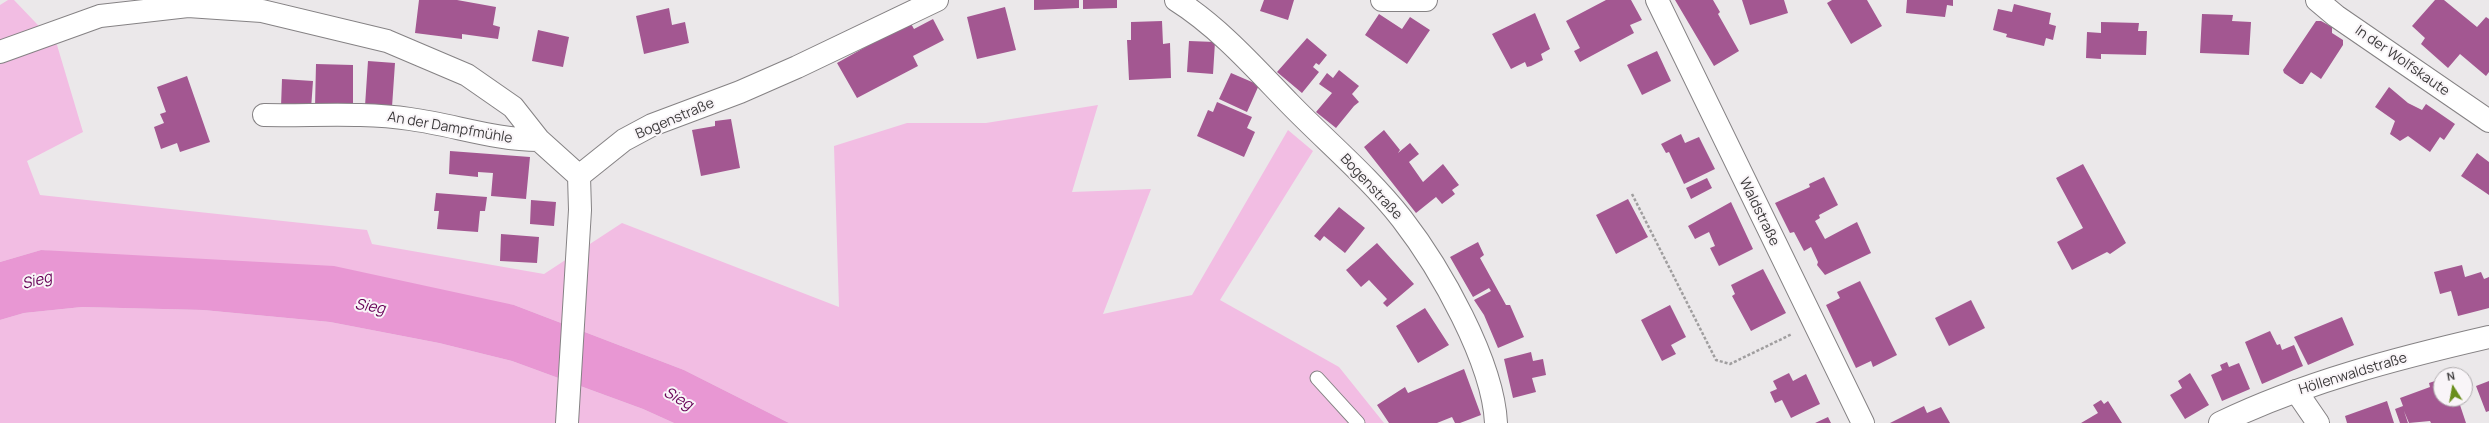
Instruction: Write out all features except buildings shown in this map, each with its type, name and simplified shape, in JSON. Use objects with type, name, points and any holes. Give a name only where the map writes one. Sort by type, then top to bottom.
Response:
[{"type":"street","name":"Bogenstraße","points":[[579,176],[624,140],[652,125],[740,92],[797,67],[937,0]]},
{"type":"street","name":"Bogenstraße","points":[[1176,0],[1200,18],[1257,70],[1366,179],[1402,219],[1433,266],[1477,348],[1495,407],[1496,423]]},
{"type":"street","points":[[1382,0],[1426,0]]},
{"type":"street","name":"Waldstraße","points":[[1657,0],[1863,423]]},
{"type":"street","name":"In der Wolfskaute","points":[[2316,0],[2489,121]]},
{"type":"street","name":"An der Dampfmühle","points":[[0,52],[100,16],[188,6],[262,11],[387,41],[467,75],[512,107],[539,140],[579,176]]},
{"type":"street","name":"An der Dampfmühle","points":[[264,115],[391,116],[426,121],[514,140],[539,140]]},
{"type":"street","points":[[567,423],[574,283],[580,210],[579,176]]},
{"type":"street","name":"Höllenwaldstraße","points":[[2220,423],[2296,391],[2373,367],[2489,337]]},
{"type":"street","points":[[2296,391],[2318,423]]},
{"type":"lane","points":[[1317,378],[1358,423]]},
{"type":"path","points":[[1632,194],[1716,360],[1730,364],[1814,323]]},
{"type":"shaded area","points":[[8,0],[14,0],[57,45],[83,132],[27,161],[40,195],[367,230],[372,244],[544,274],[622,223],[839,307],[834,146],[907,123],[986,123],[1098,105],[1072,192],[1151,189],[1103,314],[1192,295],[1288,130],[1313,151],[1220,300],[1339,367],[1384,423],[789,423],[684,370],[514,305],[41,250],[0,262],[0,5]]},
{"type":"shaded area","points":[[82,307],[203,310],[330,322],[439,343],[512,361],[643,409],[674,423],[0,423],[0,320],[24,313]]},
{"type":"water","name":"Sieg","points":[[41,250],[334,266],[514,305],[684,370],[789,423],[674,423],[643,409],[512,361],[439,343],[330,322],[203,310],[82,307],[24,313],[0,320],[0,262]]}]
